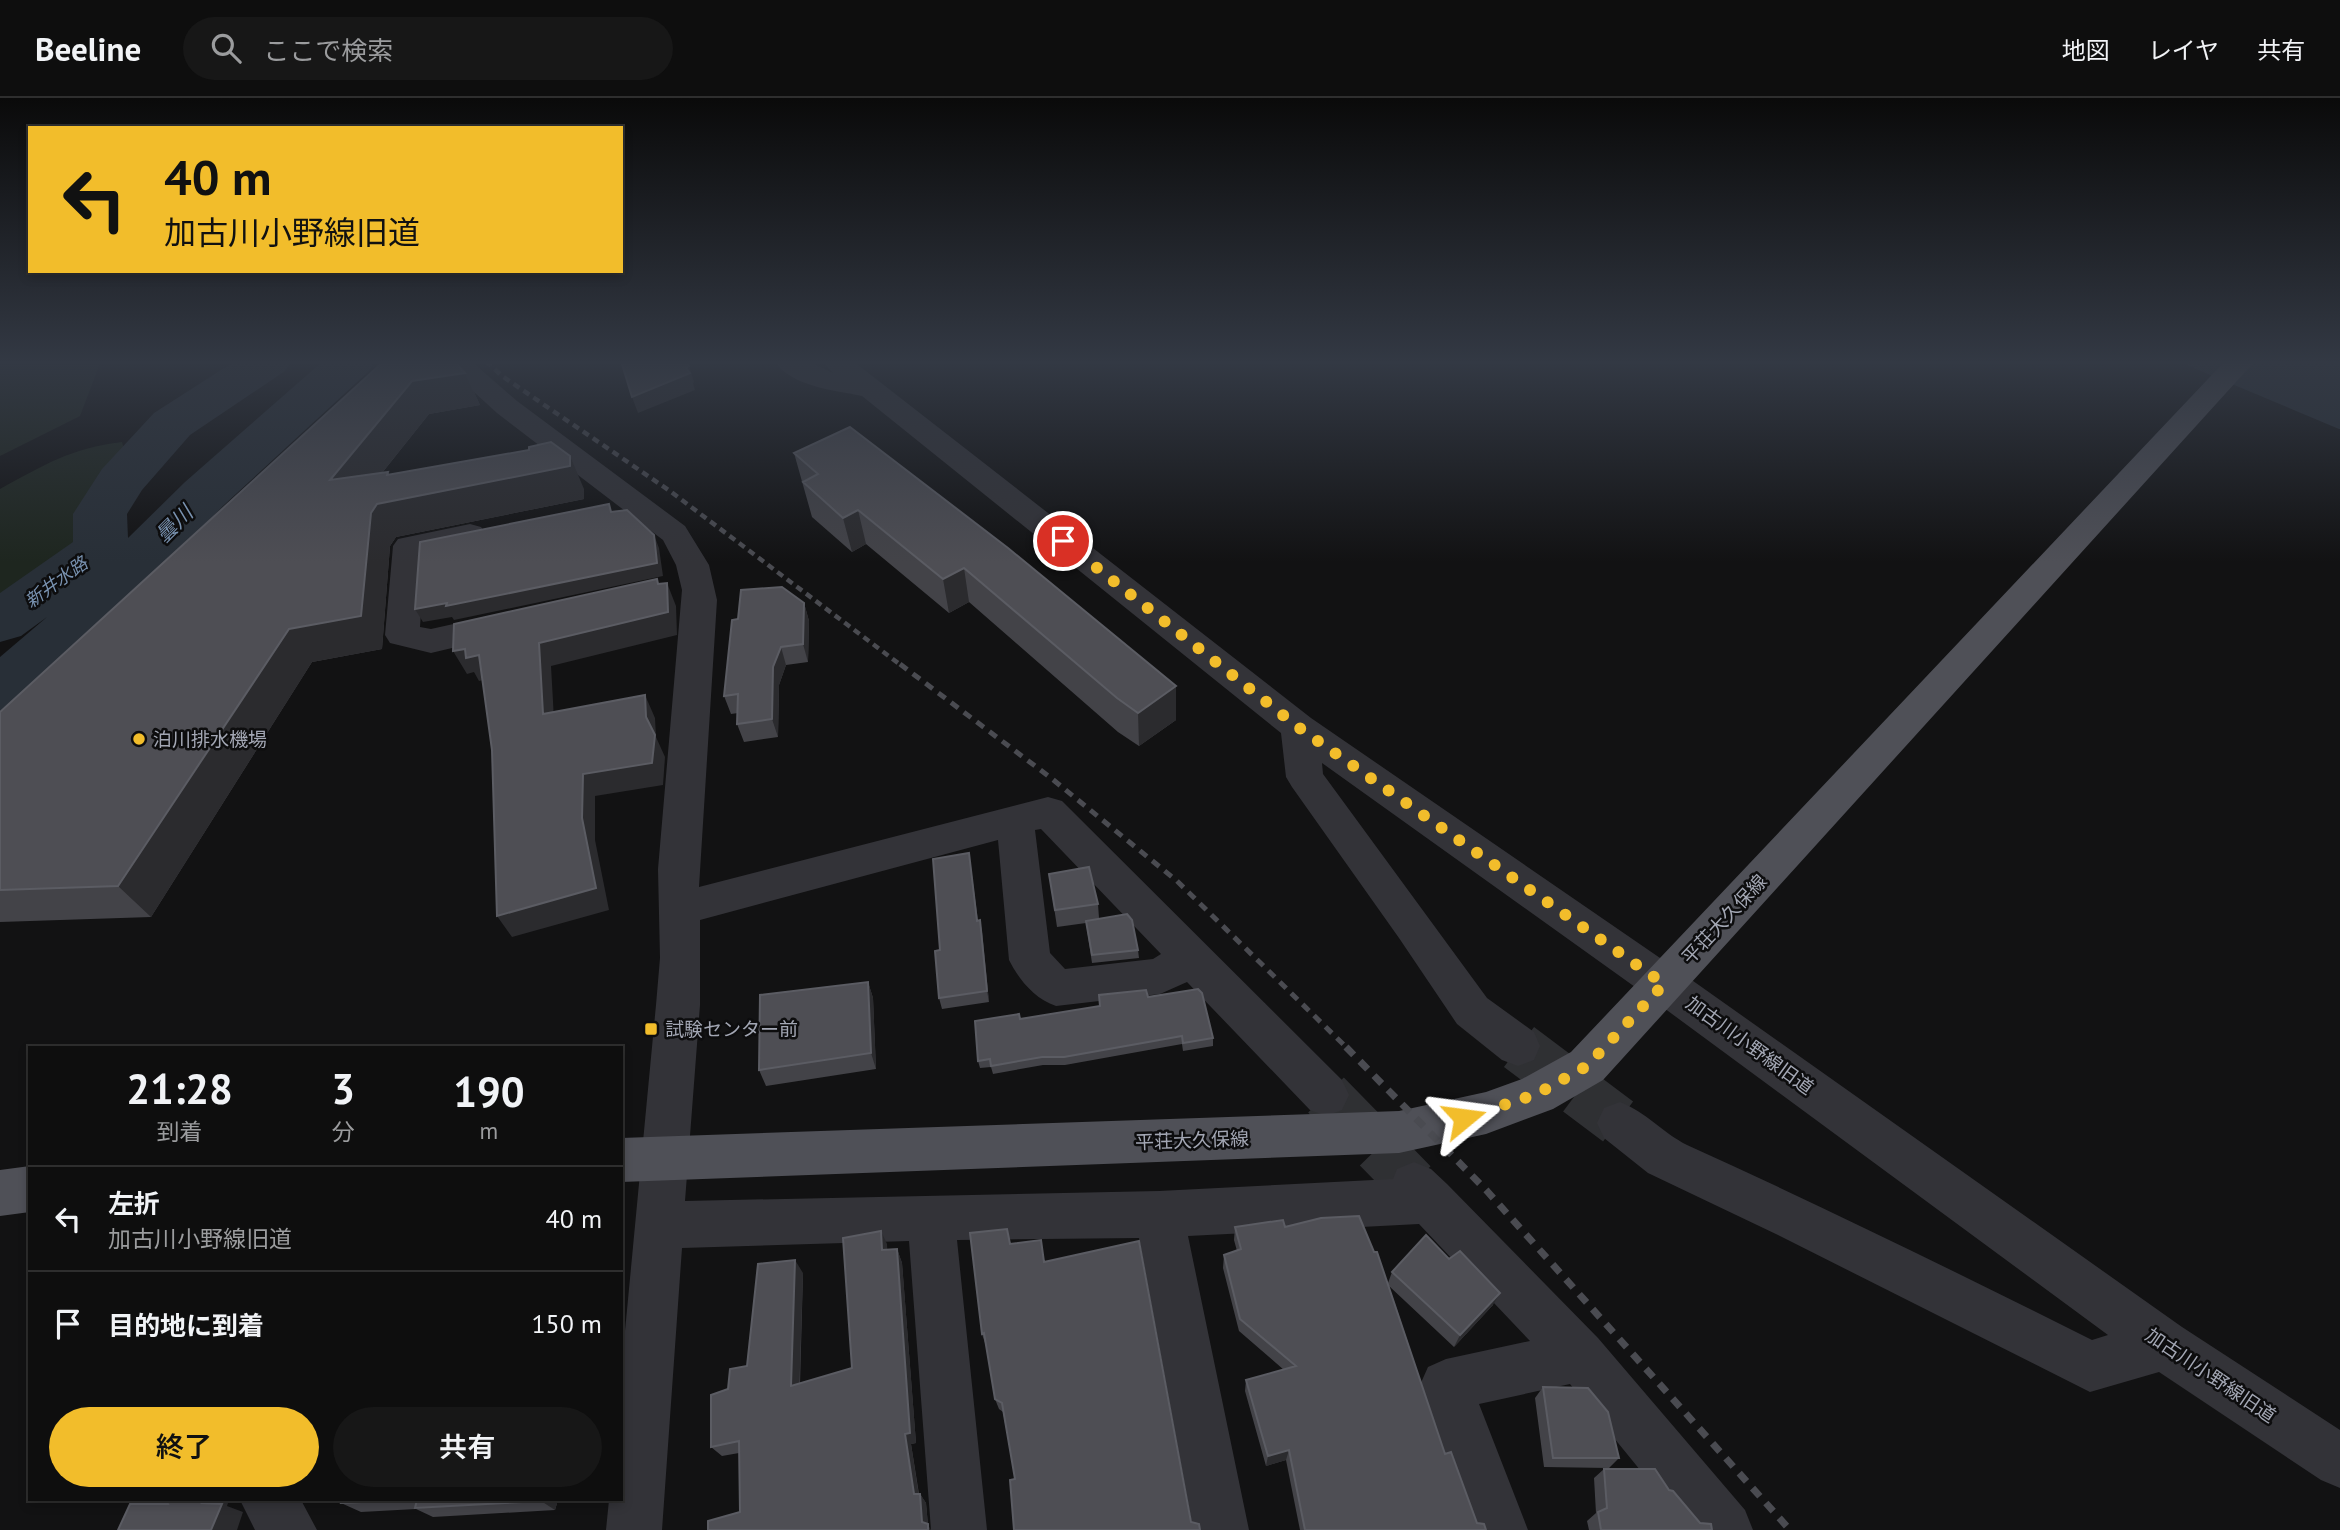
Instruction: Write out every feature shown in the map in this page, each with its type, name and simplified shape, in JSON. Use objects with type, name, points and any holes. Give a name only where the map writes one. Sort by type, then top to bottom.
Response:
[{"type":"main road","name":"平荘大久保線","points":[[643,1159],[1398,1132],[1486,1113],[1537,1094],[1587,1066],[2180,428]]},
{"type":"main road","points":[[0,1193],[28,1189]]},
{"type":"street","points":[[535,428],[674,533],[692,561],[685,585],[700,600],[678,869],[681,958],[643,1159],[659,1225],[634,1530]]},
{"type":"street","name":"加古川小野線旧道","points":[[921,428],[1298,727],[1677,970],[2164,1345],[2340,1461]]},
{"type":"street","points":[[598,509],[633,501]]},
{"type":"street","points":[[503,528],[409,546],[402,635],[431,641],[538,617]]},
{"type":"street","points":[[1298,727],[1305,777],[1414,926],[1472,1011],[1518,1046]]},
{"type":"street","points":[[680,909],[1032,816]]},
{"type":"street","points":[[1032,816],[1192,958],[1326,1094]]},
{"type":"street","points":[[1032,816],[1030,960],[1056,988],[1160,976],[1192,958]]},
{"type":"street","points":[[1620,1123],[1664,1157],[1795,1218],[2090,1366],[2164,1345]]},
{"type":"street","points":[[659,1225],[1159,1214],[1422,1192],[1580,1356],[1725,1530]]},
{"type":"street","points":[[1159,1214],[1221,1530]]},
{"type":"street","points":[[931,1217],[960,1530]]},
{"type":"street","points":[[1500,1530],[1446,1385],[1580,1356]]},
{"type":"street","points":[[268,1501],[289,1530]]},
{"type":"shaded area","points":[[0,428],[56,428],[0,456]]},
{"type":"shaded area","points":[[122,442],[126,456],[83,513],[86,533],[63,564],[0,604],[0,489],[73,453]]},
{"type":"building","points":[[311,428],[373,428],[330,480],[388,472],[387,475],[529,450],[529,447],[551,442],[570,456],[570,466],[377,504],[371,513],[361,616],[289,629],[118,886],[0,890],[0,712]]},
{"type":"building","points":[[851,428],[1008,548],[1176,686],[1138,713],[964,568],[943,579],[858,510],[843,518],[803,482],[818,474],[794,453]]},
{"type":"building","points":[[609,504],[611,512],[627,510],[654,535],[657,563],[446,606],[447,603],[415,609],[420,542]]},
{"type":"building","points":[[657,579],[658,584],[667,583],[668,612],[539,643],[543,714],[645,695],[646,717],[655,735],[652,763],[583,774],[582,818],[596,888],[497,916],[492,750],[479,655],[466,658],[465,649],[453,651],[454,624]]},
{"type":"building","points":[[782,587],[804,603],[803,644],[781,647],[773,667],[772,719],[737,724],[738,694],[724,696],[732,620],[738,619],[741,590]]},
{"type":"building","points":[[969,853],[977,921],[980,920],[987,991],[939,998],[935,951],[940,950],[933,859]]},
{"type":"building","points":[[1089,867],[1098,904],[1055,910],[1049,874]]},
{"type":"building","points":[[1127,914],[1132,920],[1138,950],[1092,955],[1086,921]]},
{"type":"building","points":[[868,982],[871,1053],[759,1070],[760,995]]},
{"type":"building","points":[[1198,989],[1202,993],[1213,1038],[1183,1043],[1182,1036],[1064,1057],[1042,1057],[991,1066],[990,1059],[978,1061],[975,1021],[1019,1014],[1020,1019],[1100,1006],[1099,995],[1146,990],[1148,997]]},
{"type":"building","points":[[1359,1216],[1374,1252],[1377,1252],[1445,1454],[1451,1452],[1477,1523],[1484,1524],[1486,1530],[1305,1530],[1289,1450],[1268,1456],[1246,1380],[1296,1366],[1240,1319],[1224,1255],[1241,1249],[1235,1227],[1283,1220],[1285,1227],[1321,1218]]},
{"type":"building","points":[[1007,1229],[1010,1244],[1041,1240],[1044,1262],[1139,1241],[1191,1522],[1199,1524],[1200,1530],[1014,1530],[1010,1480],[1015,1479],[1002,1403],[995,1399],[984,1333],[982,1334],[970,1233]]},
{"type":"building","points":[[881,1231],[882,1250],[897,1249],[910,1433],[905,1434],[914,1494],[920,1494],[922,1522],[928,1524],[928,1530],[708,1530],[708,1521],[740,1512],[739,1441],[711,1447],[711,1395],[728,1389],[730,1369],[747,1366],[758,1264],[795,1260],[791,1386],[852,1368],[843,1238]]},
{"type":"building","points":[[1426,1235],[1449,1259],[1460,1251],[1500,1293],[1460,1335],[1392,1272]]},
{"type":"building","points":[[1543,1387],[1588,1388],[1608,1412],[1619,1458],[1553,1458]]},
{"type":"building","points":[[1604,1469],[1655,1469],[1669,1490],[1673,1491],[1700,1523],[1711,1524],[1712,1530],[1601,1530],[1598,1512],[1607,1508]]},
{"type":"building","points":[[166,1501],[222,1504],[211,1530],[118,1530],[130,1504],[168,1504]]},
{"type":"building","points":[[342,1501],[385,1501],[341,1503]]},
{"type":"building","points":[[417,1501],[541,1501],[415,1508]]},
{"type":"waterway","name":"新井水路","points":[[0,622],[101,549],[100,514],[121,481],[169,428]]},
{"type":"waterway","name":"曇川","points":[[0,690],[49,650],[204,494],[278,428]]},
{"type":"tunnel","points":[[1519,1047],[1620,1123]]},
{"type":"tunnel","points":[[1326,1095],[1414,1185]]},
{"type":"railway","points":[[578,428],[670,491],[902,666]]},
{"type":"railway","points":[[900,664],[1051,778],[1177,881],[1346,1047]]},
{"type":"railway","points":[[1346,1047],[1487,1191],[1790,1530]]},
{"type":"place","name":"泊川排水機場","points":[[139,739]]},
{"type":"place","name":"試験センター前","points":[[651,1029]]},
{"type":"route","points":[[1063,541],[1298,727],[1664,984],[1587,1066],[1537,1094],[1486,1113],[1464,1118]]}]
